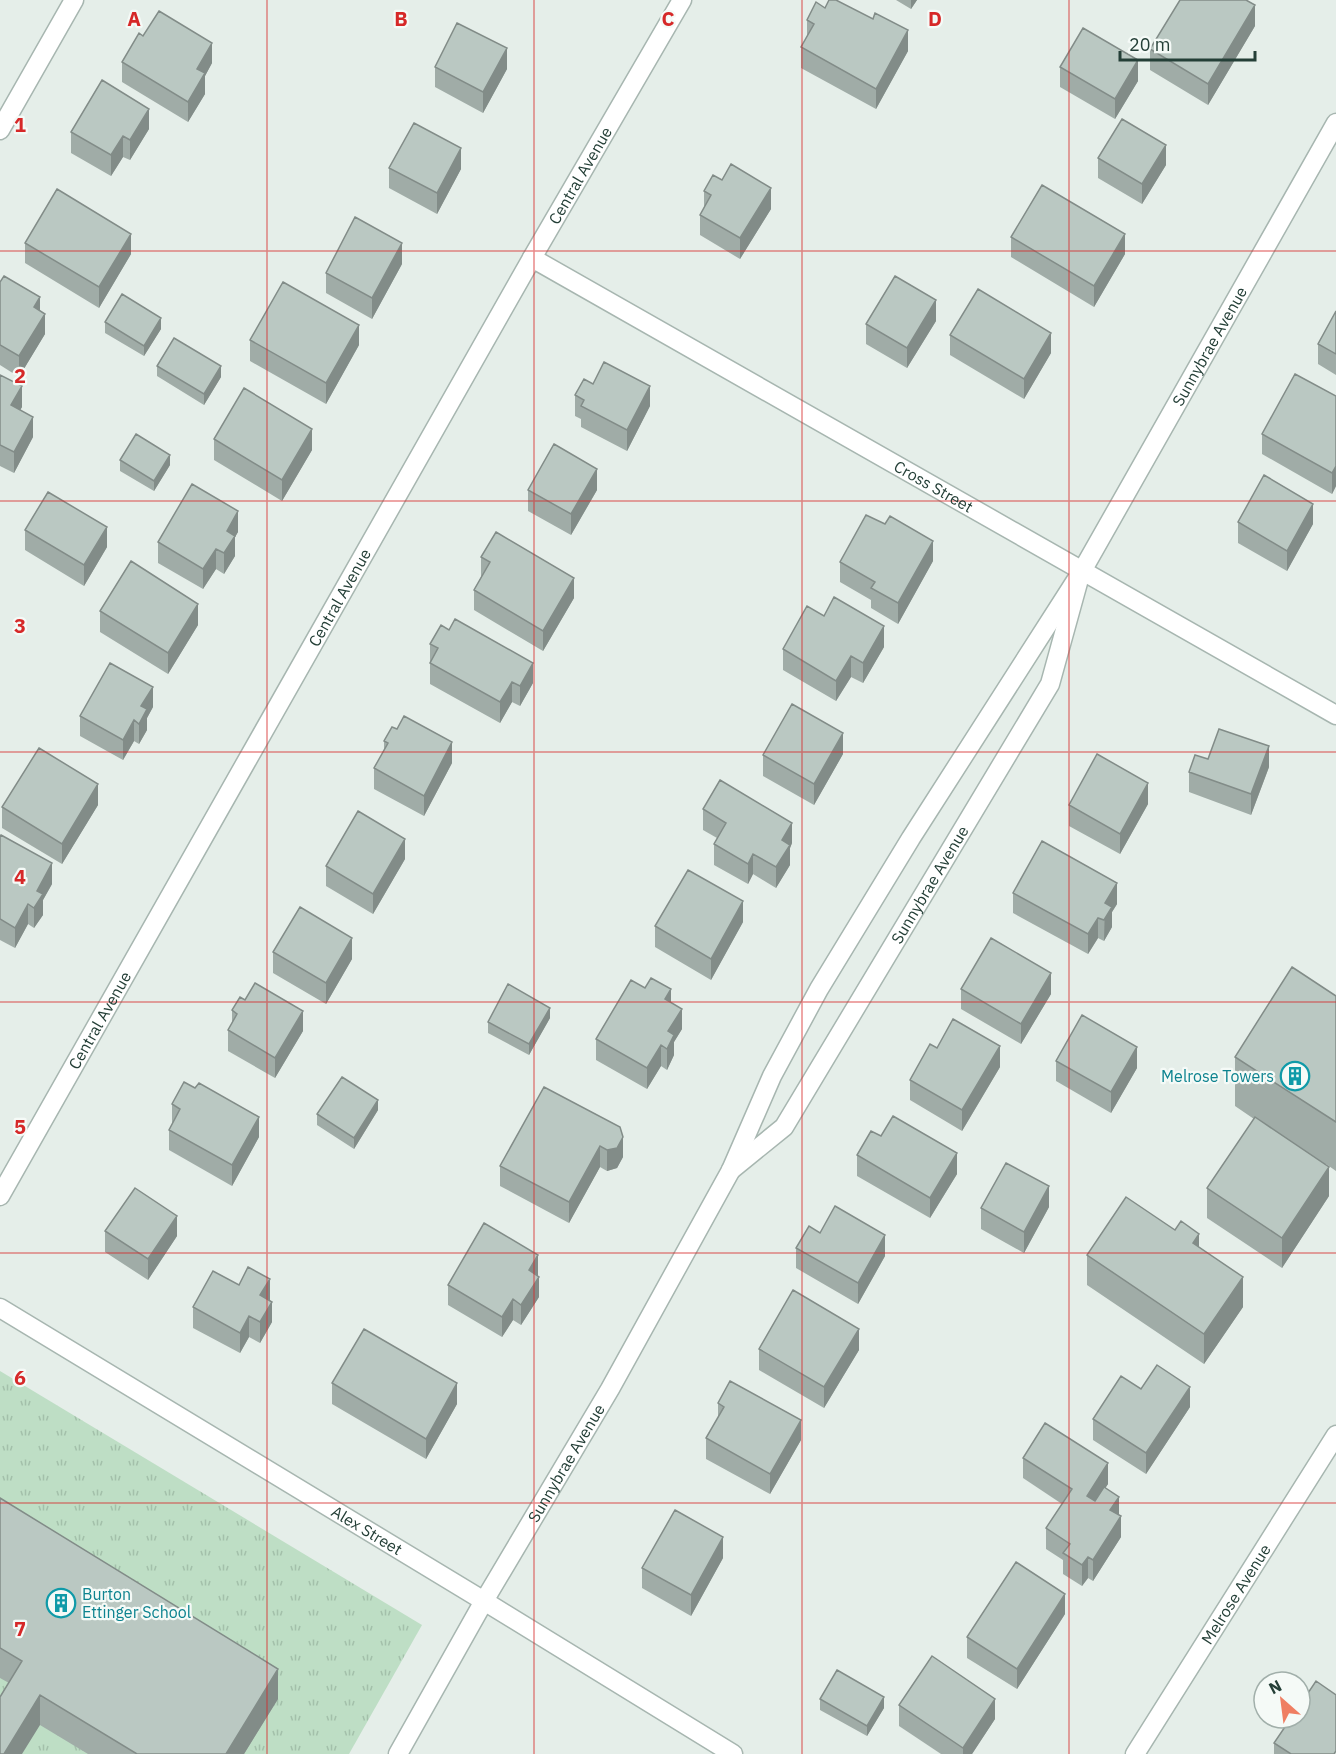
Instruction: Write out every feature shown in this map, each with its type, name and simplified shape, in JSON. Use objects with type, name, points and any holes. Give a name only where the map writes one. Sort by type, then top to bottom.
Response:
[{"type":"street","points":[[0,130],[74,0]]},
{"type":"street","name":"Central Avenue","points":[[0,1196],[532,258],[682,0]]},
{"type":"street","name":"Sunnybrae Avenue","points":[[398,1754],[484,1601],[610,1389],[731,1170],[772,1076],[819,990],[911,838],[1082,571],[1336,123]]},
{"type":"street","name":"Cross Street","points":[[532,258],[1336,715]]},
{"type":"street","name":"Sunnybrae Avenue","points":[[731,1170],[784,1127],[1050,684],[1082,571]]},
{"type":"street","name":"Alex Street","points":[[0,1308],[733,1754]]},
{"type":"street","name":"Melrose Avenue","points":[[1135,1754],[1336,1435]]},
{"type":"green space","points":[[0,1371],[422,1625],[349,1754],[0,1754]]},
{"type":"building","points":[[829,0],[836,0],[873,19],[875,13],[908,30],[876,89],[801,47],[814,24],[807,20],[816,2],[825,8]]},
{"type":"building","points":[[1180,0],[1246,0],[1255,5],[1208,84],[1150,49]]},
{"type":"building","points":[[159,11],[212,43],[197,69],[205,73],[188,102],[122,62],[139,33],[143,36]]},
{"type":"building","points":[[457,23],[507,48],[483,92],[435,67]]},
{"type":"building","points":[[1083,28],[1138,60],[1115,99],[1060,67]]},
{"type":"building","points":[[102,80],[149,109],[130,140],[123,136],[111,155],[71,132]]},
{"type":"building","points":[[1122,119],[1166,145],[1142,184],[1098,158]]},
{"type":"building","points":[[414,123],[461,148],[437,193],[389,168]]},
{"type":"building","points":[[731,164],[771,188],[740,238],[700,215],[711,195],[704,191],[713,175],[722,180]]},
{"type":"building","points":[[1042,185],[1125,234],[1094,286],[1011,237]]},
{"type":"building","points":[[57,189],[131,234],[99,287],[25,243]]},
{"type":"building","points":[[355,217],[402,243],[372,298],[326,273]]},
{"type":"building","points":[[4,276],[40,297],[34,307],[45,314],[19,356],[0,345],[0,282]]},
{"type":"building","points":[[895,276],[936,300],[907,348],[866,324]]},
{"type":"building","points":[[283,282],[359,325],[326,383],[250,340]]},
{"type":"building","points":[[978,289],[1051,333],[1024,379],[950,335]]},
{"type":"building","points":[[122,294],[161,318],[144,346],[105,322]]},
{"type":"building","points":[[1336,311],[1336,354],[1318,344]]},
{"type":"building","points":[[174,338],[221,366],[204,394],[157,366]]},
{"type":"building","points":[[604,362],[650,386],[627,430],[581,406],[584,400],[575,395],[584,379],[593,384]]},
{"type":"building","points":[[1295,374],[1336,396],[1336,466],[1332,473],[1262,434]]},
{"type":"building","points":[[0,375],[22,386],[11,405],[33,417],[14,452],[0,445]]},
{"type":"building","points":[[244,388],[312,429],[282,480],[214,439]]},
{"type":"building","points":[[136,434],[170,455],[154,481],[120,460]]},
{"type":"building","points":[[554,444],[597,469],[571,514],[528,490]]},
{"type":"building","points":[[1264,475],[1313,504],[1287,551],[1238,522]]},
{"type":"building","points":[[192,484],[238,511],[227,531],[235,536],[224,553],[216,549],[203,569],[158,542]]},
{"type":"building","points":[[48,492],[107,527],[84,565],[25,530]]},
{"type":"building","points":[[866,515],[885,524],[890,516],[933,541],[898,603],[871,588],[875,582],[840,562]]},
{"type":"building","points":[[496,532],[574,578],[543,631],[474,590],[490,562],[481,557]]},
{"type":"building","points":[[131,561],[198,604],[168,653],[100,611]]},
{"type":"building","points":[[834,597],[884,626],[863,663],[851,656],[836,681],[783,649],[807,606],[824,616]]},
{"type":"building","points":[[455,619],[533,663],[520,686],[512,682],[500,702],[430,663],[438,648],[430,644],[441,625],[449,630]]},
{"type":"building","points":[[110,663],[153,687],[141,706],[147,709],[139,724],[134,720],[123,740],[80,716]]},
{"type":"building","points":[[792,704],[843,733],[814,784],[763,755]]},
{"type":"building","points":[[404,716],[452,742],[424,796],[374,768],[388,743],[384,741],[392,727],[397,729]]},
{"type":"building","points":[[1219,729],[1269,746],[1251,794],[1189,772],[1195,755],[1208,759]]},
{"type":"building","points":[[39,748],[98,784],[62,844],[2,807]]},
{"type":"building","points":[[1097,754],[1148,783],[1120,834],[1069,805]]},
{"type":"building","points":[[720,780],[792,823],[782,840],[790,845],[776,867],[753,854],[748,864],[714,844],[726,823],[703,809]]},
{"type":"building","points":[[358,811],[405,839],[373,894],[326,866]]},
{"type":"building","points":[[1,835],[52,863],[37,891],[43,894],[34,908],[28,904],[15,928],[0,919]]},
{"type":"building","points":[[1042,841],[1117,883],[1105,903],[1112,907],[1104,920],[1098,918],[1088,934],[1013,893]]},
{"type":"building","points":[[688,870],[743,901],[711,959],[655,926]]},
{"type":"building","points":[[300,907],[352,938],[326,983],[273,952]]},
{"type":"building","points":[[991,938],[1051,973],[1021,1024],[961,989]]},
{"type":"building","points":[[1292,967],[1336,996],[1336,1122],[1235,1057]]},
{"type":"building","points":[[651,978],[671,989],[665,999],[682,1009],[668,1031],[674,1035],[667,1049],[661,1045],[647,1068],[596,1039],[631,980],[645,988]]},
{"type":"building","points":[[255,983],[303,1011],[275,1058],[228,1030],[237,1014],[232,1010],[240,997],[245,1000]]},
{"type":"building","points":[[508,984],[550,1008],[529,1044],[488,1022]]},
{"type":"building","points":[[1082,1015],[1137,1047],[1111,1092],[1056,1061]]},
{"type":"building","points":[[953,1019],[1000,1046],[962,1110],[910,1080],[930,1044],[937,1048]]},
{"type":"building","points":[[342,1077],[378,1100],[354,1138],[317,1114]]},
{"type":"building","points":[[184,1082],[195,1088],[199,1083],[259,1117],[232,1165],[169,1130],[180,1109],[172,1104]]},
{"type":"building","points":[[544,1087],[620,1127],[623,1137],[617,1148],[607,1150],[600,1146],[569,1202],[500,1166]]},
{"type":"building","points":[[893,1116],[957,1153],[930,1198],[857,1155],[871,1131],[881,1136]]},
{"type":"building","points":[[1255,1117],[1329,1167],[1282,1238],[1207,1188]]},
{"type":"building","points":[[1006,1163],[1049,1186],[1024,1232],[981,1208]]},
{"type":"building","points":[[135,1188],[177,1216],[148,1259],[105,1231]]},
{"type":"building","points":[[1126,1197],[1175,1230],[1181,1221],[1199,1234],[1193,1243],[1243,1277],[1204,1334],[1087,1255]]},
{"type":"building","points":[[835,1206],[885,1235],[858,1283],[796,1248],[809,1226],[820,1233]]},
{"type":"building","points":[[484,1223],[538,1255],[529,1270],[539,1277],[521,1305],[513,1299],[502,1317],[448,1285]]},
{"type":"building","points":[[248,1267],[270,1279],[260,1295],[272,1302],[260,1322],[249,1316],[240,1333],[193,1307],[213,1271],[239,1285]]},
{"type":"building","points":[[793,1290],[859,1329],[824,1387],[759,1349]]},
{"type":"building","points":[[364,1329],[457,1383],[426,1439],[332,1383]]},
{"type":"building","points":[[1157,1365],[1190,1387],[1146,1453],[1093,1419],[1121,1376],[1141,1389]]},
{"type":"building","points":[[730,1381],[801,1420],[770,1474],[706,1438],[724,1407],[718,1403]]},
{"type":"building","points":[[1045,1423],[1108,1463],[1087,1496],[1095,1501],[1104,1487],[1119,1497],[1110,1510],[1121,1516],[1093,1560],[1088,1557],[1082,1565],[1063,1553],[1070,1544],[1046,1528],[1072,1489],[1023,1458]]},
{"type":"building","name":"Burton Ettinger School","points":[[0,1498],[278,1669],[226,1754],[137,1754],[40,1695],[4,1754],[0,1754],[0,1697],[22,1661],[0,1648]]},
{"type":"building","points":[[675,1510],[723,1537],[691,1595],[642,1568]]},
{"type":"building","points":[[1016,1562],[1065,1594],[1017,1669],[967,1637]]},
{"type":"building","points":[[932,1656],[995,1699],[963,1748],[899,1705]]},
{"type":"building","points":[[837,1670],[884,1697],[867,1726],[820,1699]]},
{"type":"building","points":[[1316,1681],[1336,1695],[1336,1751],[1334,1754],[1291,1754],[1274,1743],[1283,1730],[1312,1730],[1312,1687]]},
{"type":"place","name":"Melrose Towers","points":[[1295,1076]]},
{"type":"place","name":"Burton Ettinger School","points":[[61,1603]]}]
